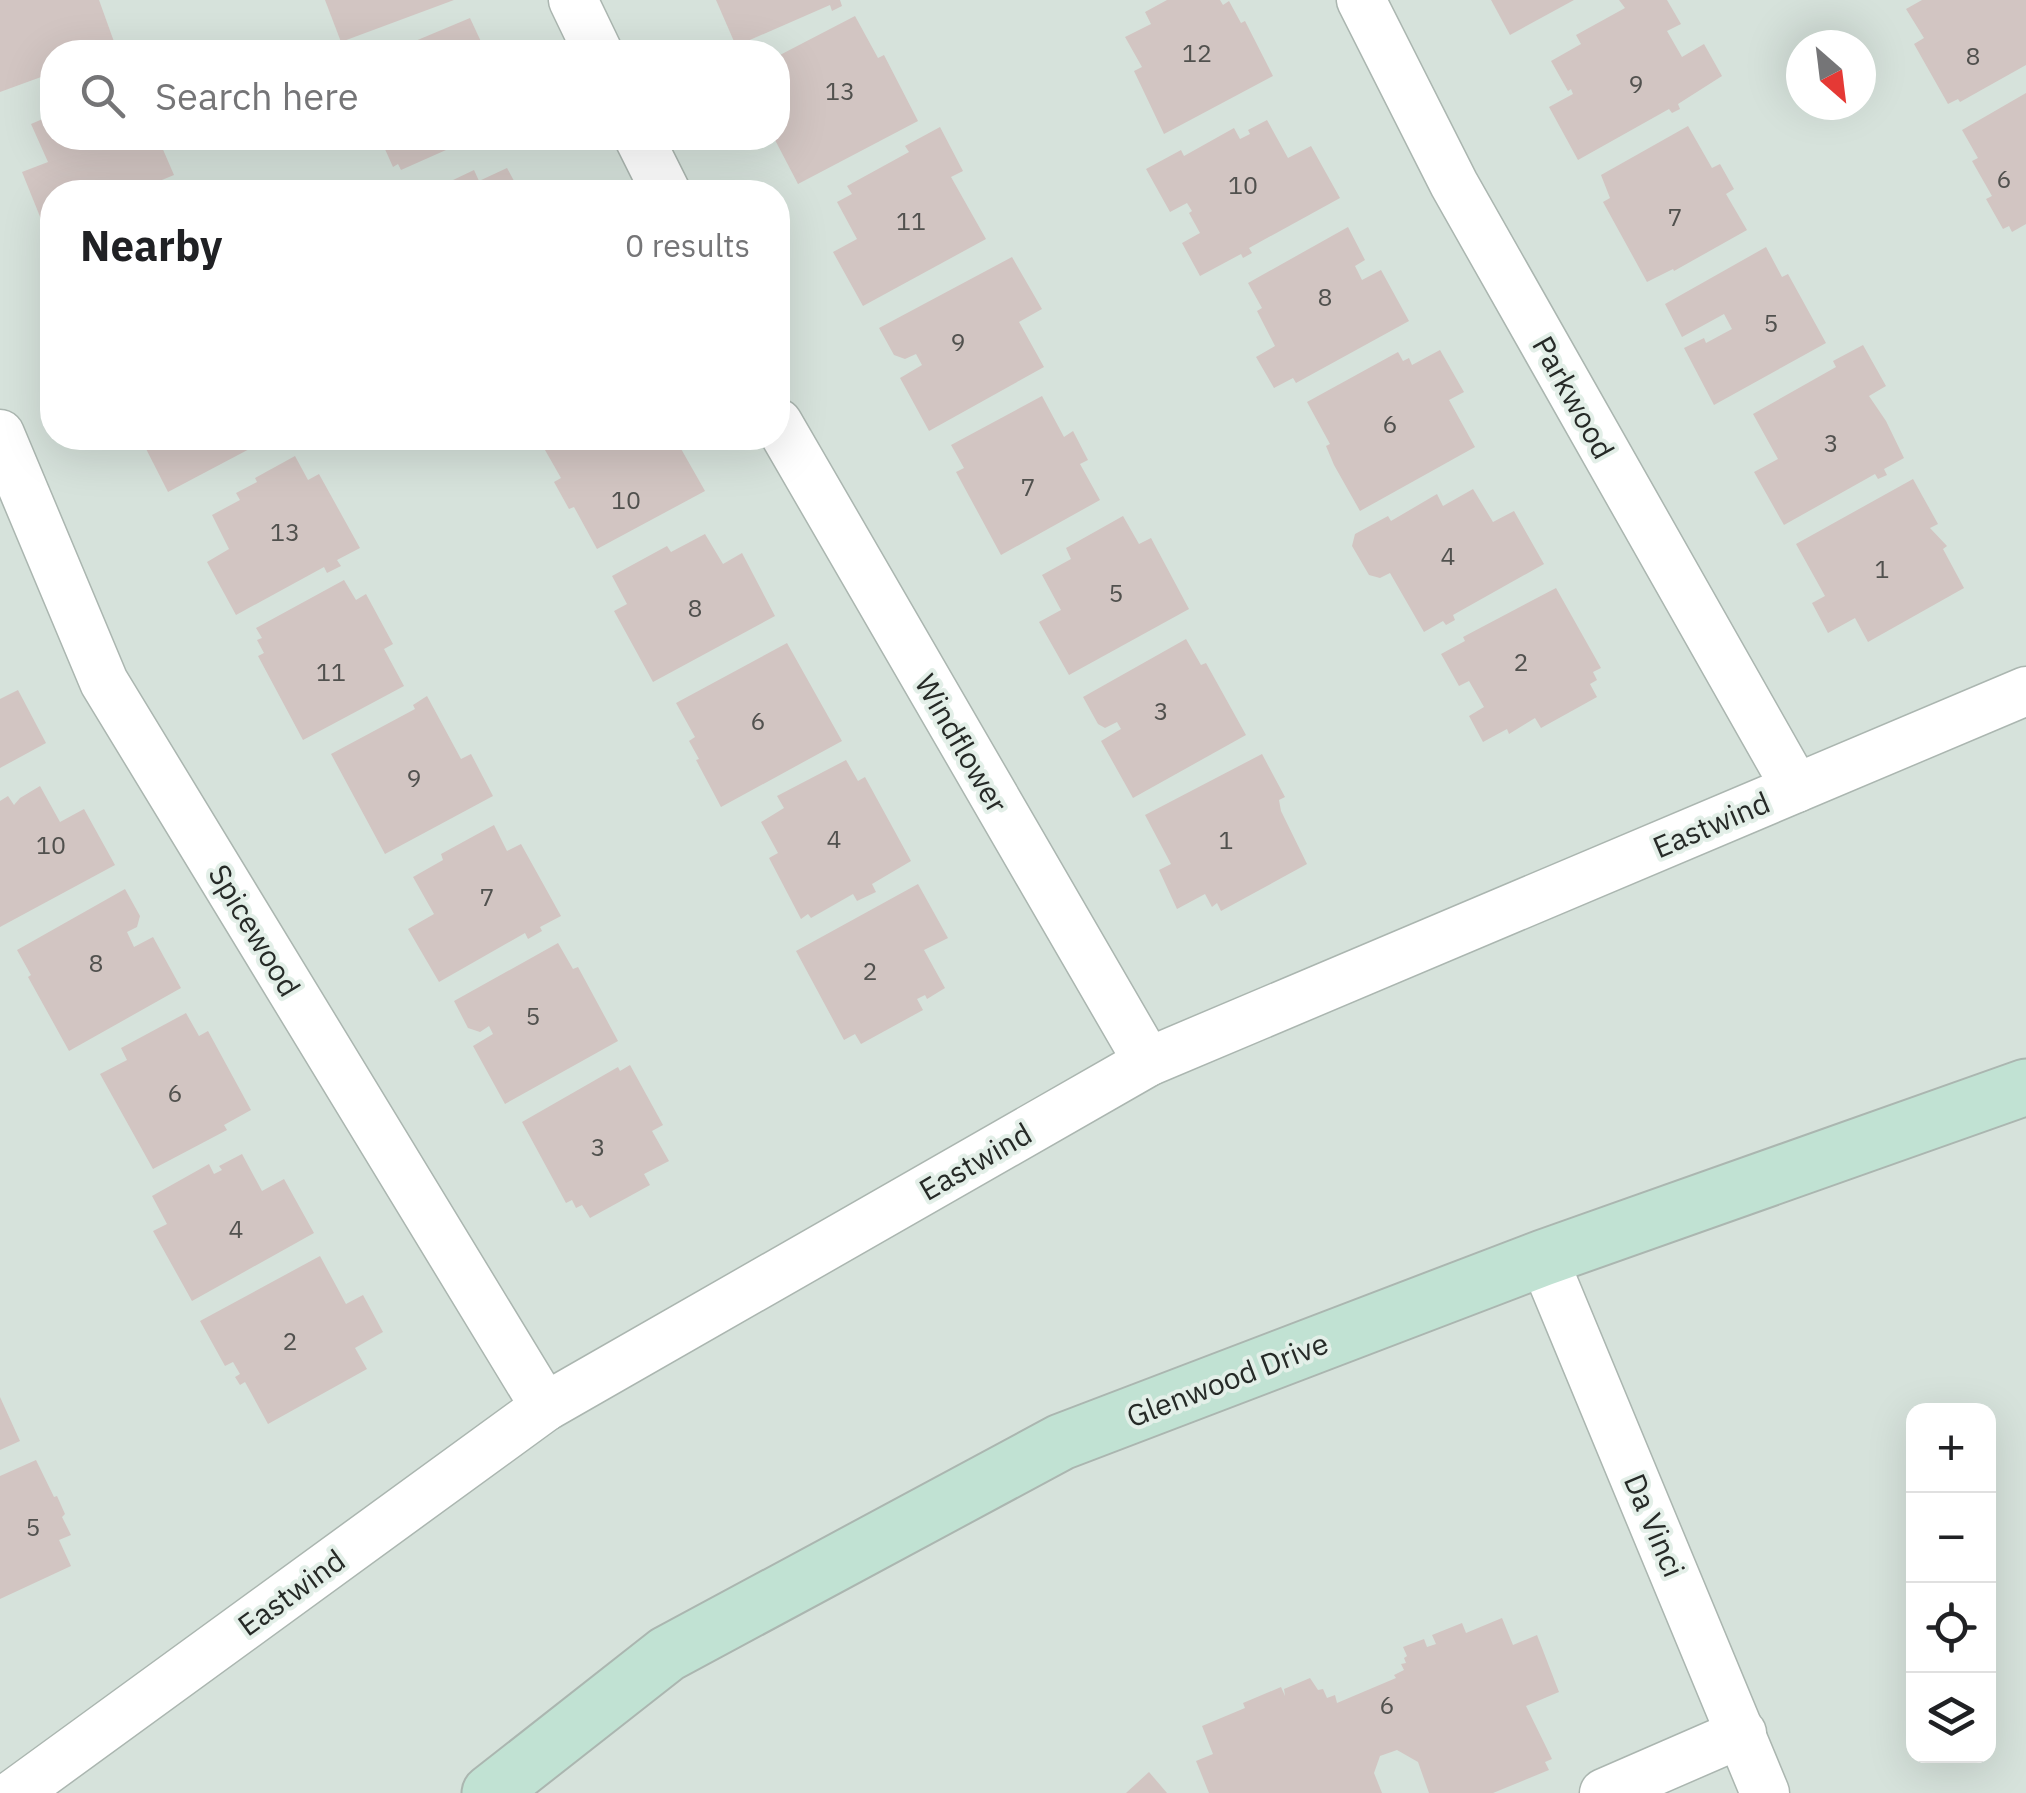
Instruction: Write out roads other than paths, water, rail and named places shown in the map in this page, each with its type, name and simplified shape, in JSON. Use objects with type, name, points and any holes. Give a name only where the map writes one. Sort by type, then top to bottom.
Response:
[{"type":"main road","name":"Glenwood Drive","points":[[490,1793],[667,1654],[1061,1442],[1544,1258],[2026,1087]]},
{"type":"street","points":[[573,0],[592,40]]},
{"type":"street","name":"Parkwood","points":[[1362,0],[1454,184],[1796,788]]},
{"type":"street","points":[[646,150],[660,180]]},
{"type":"street","name":"Spicewood","points":[[0,434],[104,682],[545,1407]]},
{"type":"street","name":"Windflower","points":[[790,444],[1148,1062]]},
{"type":"street","name":"Eastwind","points":[[15,1793],[545,1407],[1148,1062],[2026,692]]},
{"type":"street","name":"Da Vinci","points":[[1544,1258],[1765,1793]]},
{"type":"street","points":[[1604,1793],[1742,1733]]}]
